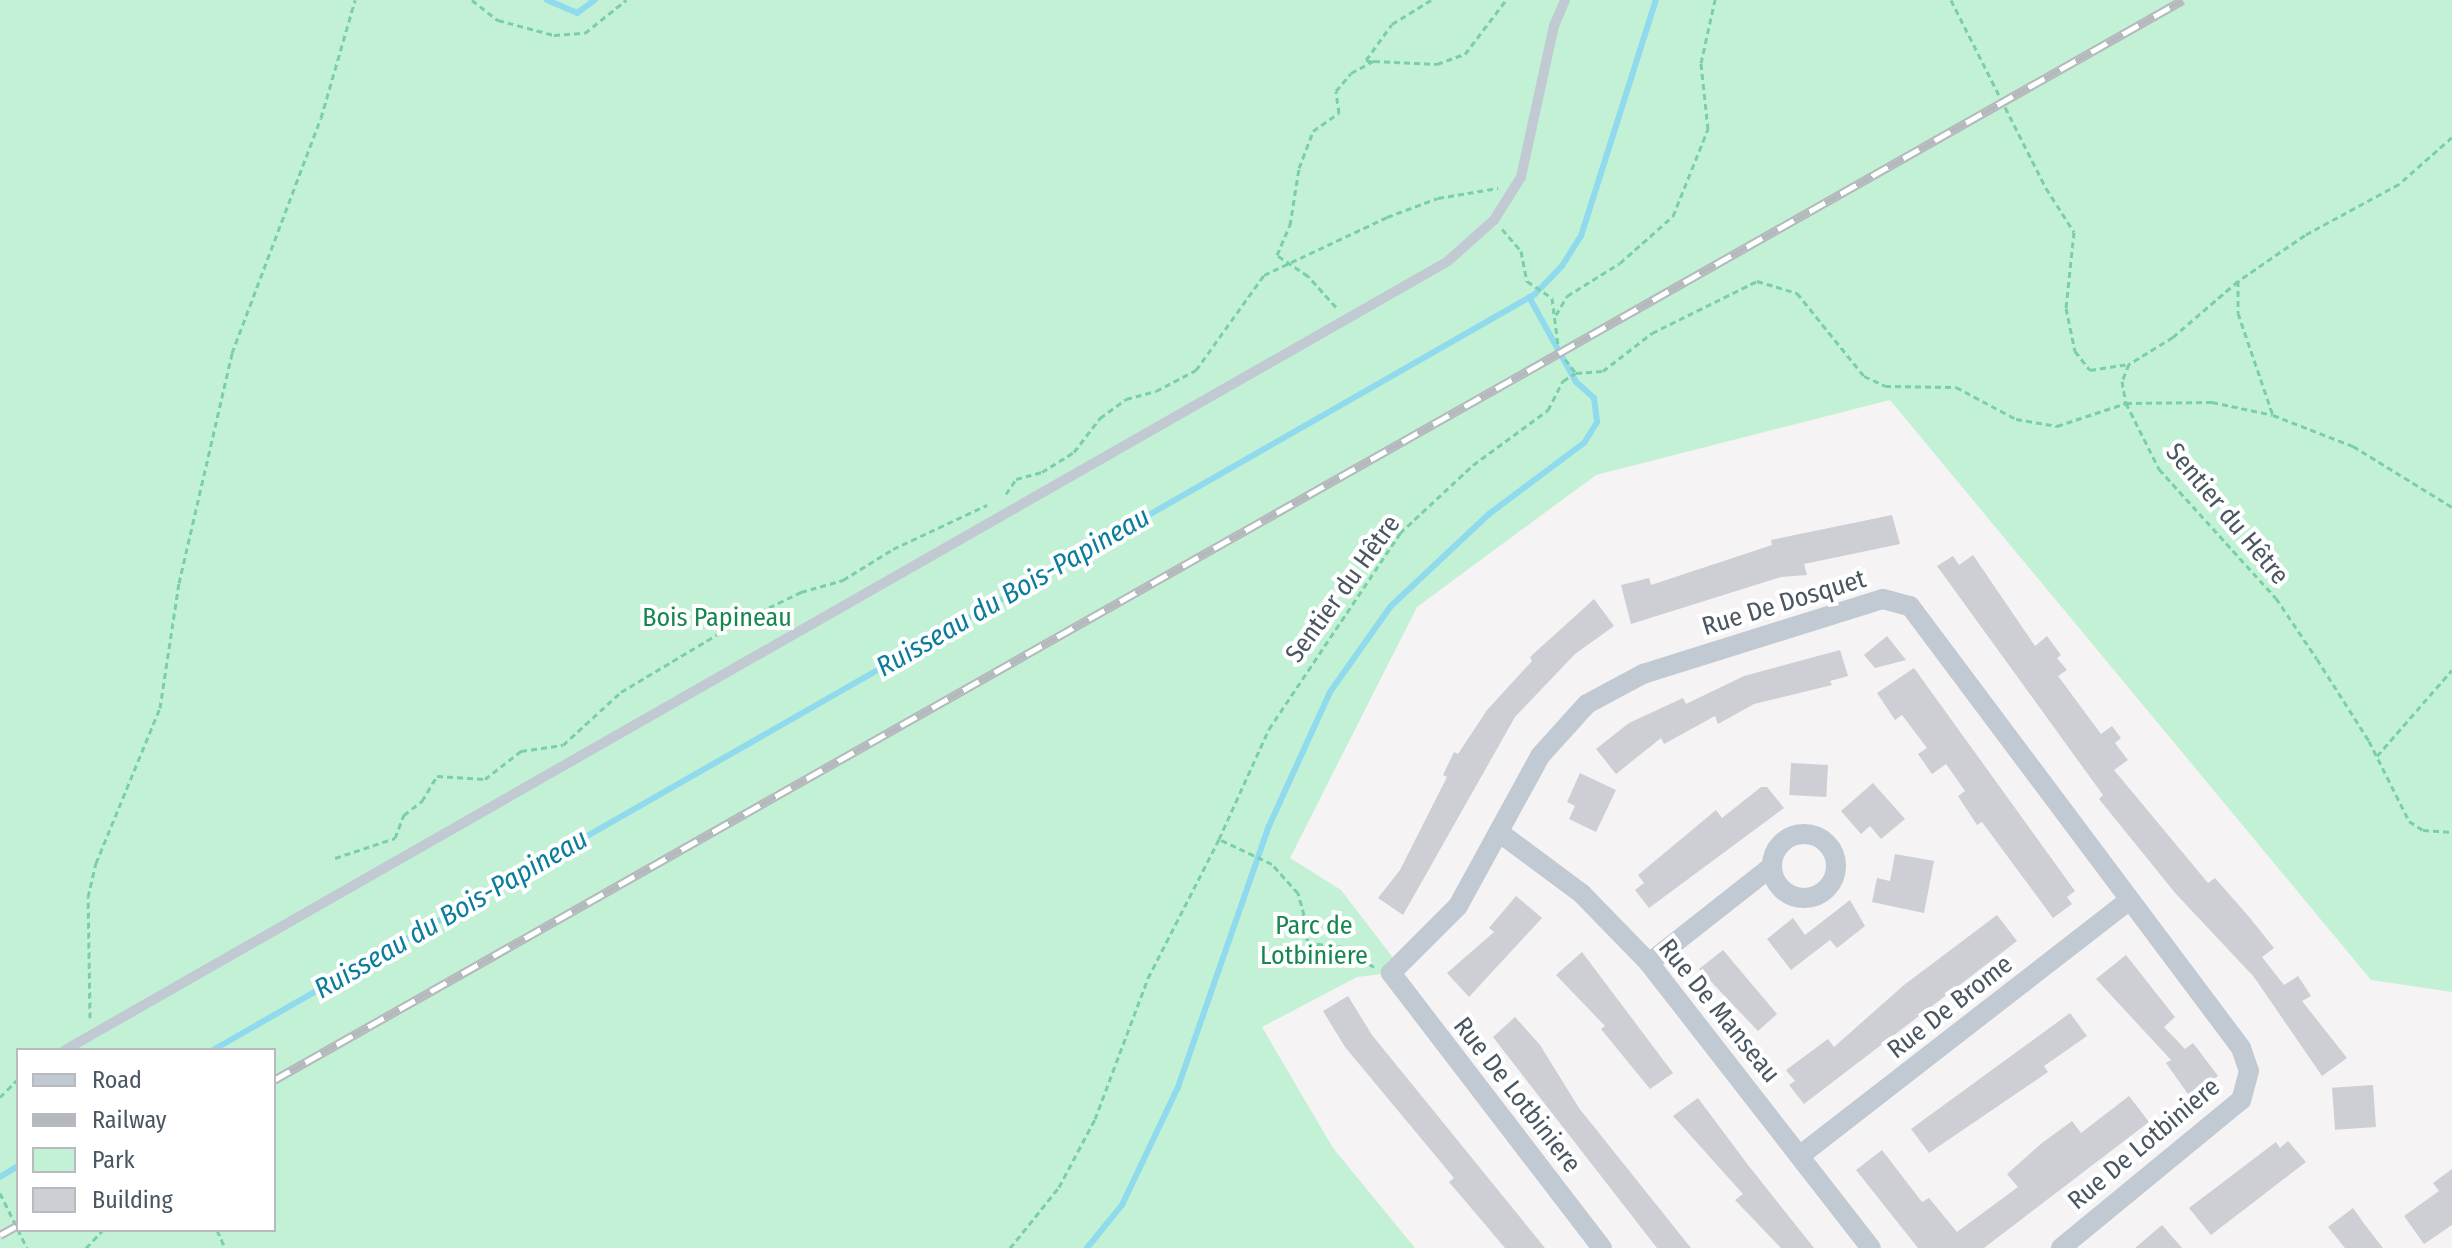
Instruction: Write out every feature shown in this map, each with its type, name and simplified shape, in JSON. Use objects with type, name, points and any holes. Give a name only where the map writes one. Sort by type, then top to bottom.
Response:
[{"type":"street","name":"Rue De Dosquet","points":[[1391,973],[1458,906],[1540,756],[1587,704],[1643,674],[1883,599],[1910,606],[2241,1048],[2249,1071]]},
{"type":"street","name":"Rue De Manseau","points":[[1500,833],[1582,894],[1649,963],[1802,1154],[1871,1248]]},
{"type":"street","points":[[1649,963],[1771,867]]},
{"type":"street","name":"Rue De Brome","points":[[1802,1154],[2129,900]]},
{"type":"street","name":"Rue De Lotbiniere","points":[[1391,973],[1602,1248]]},
{"type":"street","name":"Rue De Lotbiniere","points":[[2061,1248],[2241,1100],[2249,1071]]},
{"type":"lane","points":[[69,1048],[1448,261],[1494,220],[1517,184],[1565,0]]},
{"type":"path","points":[[90,1036],[88,897],[96,863],[160,708],[179,583],[232,353],[321,118],[355,0]]},
{"type":"path","points":[[472,0],[498,20],[554,35],[585,33],[626,0]]},
{"type":"path","points":[[1431,0],[1392,24],[1366,60],[1437,64],[1465,54],[1506,0]]},
{"type":"path","points":[[1556,315],[1567,296],[1620,263],[1673,216],[1708,129],[1701,63],[1715,0]]},
{"type":"path","points":[[1951,0],[2046,188],[2074,232],[2066,308],[2075,351],[2090,370],[2129,364],[2173,337],[2238,281],[2305,235],[2399,184],[2452,137]]},
{"type":"path","points":[[1346,320],[1308,276],[1277,255],[1290,225],[1299,168],[1313,131],[1339,113],[1336,91],[1351,73],[1372,62]]},
{"type":"path","points":[[1004,500],[1016,479],[1042,472],[1074,452],[1100,418],[1126,399],[1156,391],[1196,370],[1252,287],[1287,262],[1438,198],[1517,184]]},
{"type":"path","points":[[1494,220],[1521,251],[1527,281],[1552,298],[1558,345]]},
{"type":"path","name":"Sentier du Hêtre","points":[[1010,1248],[1059,1187],[1095,1119],[1148,978],[1219,839],[1269,729],[1400,533],[1473,465],[1548,410],[1563,381],[1576,373],[1603,371],[1652,333],[1757,281],[1797,293],[1864,376],[1885,386],[1956,387],[2016,419],[2057,426],[2126,403],[2159,469],[2276,598],[2377,756],[2409,821],[2423,830],[2452,832]]},
{"type":"path","points":[[2238,281],[2238,313],[2273,415]]},
{"type":"path","points":[[1565,359],[1576,373]]},
{"type":"path","points":[[2129,364],[2122,381],[2126,403],[2212,402],[2273,415],[2353,446],[2452,507]]},
{"type":"path","points":[[335,858],[395,838],[404,815],[422,801],[437,776],[485,779],[521,751],[563,745],[621,692],[733,625],[801,592],[843,580],[893,549],[989,505]]},
{"type":"path","points":[[2377,756],[2452,670]]},
{"type":"path","points":[[1219,839],[1272,864],[1305,904],[1297,926],[1310,943],[1343,947],[1391,973]]},
{"type":"path","points":[[0,1097],[16,1081]]},
{"type":"path","points":[[0,1193],[16,1226]]},
{"type":"path","points":[[86,1248],[101,1232]]},
{"type":"green space","name":"Bois Papineau","points":[[0,0],[2452,0],[2452,992],[2371,980],[1890,400],[1596,475],[1417,607],[1290,858],[1341,890],[1397,963],[1391,973],[1357,977],[1262,1027],[1333,1148],[1415,1248],[0,1248]]},
{"type":"building","points":[[1892,515],[1900,544],[1804,564],[1807,575],[1781,577],[1631,624],[1621,585],[1649,578],[1651,585],[1772,545],[1771,540]]},
{"type":"building","points":[[1973,555],[2035,646],[2047,636],[2061,655],[2057,658],[2067,670],[2058,676],[2101,734],[2112,726],[2121,738],[2115,743],[2128,760],[2114,770],[2208,883],[2215,878],[2274,948],[2262,957],[2284,985],[2298,976],[2311,996],[2302,1001],[2347,1058],[2322,1076],[2254,977],[2176,894],[2099,799],[2103,795],[1937,566],[1953,556],[1959,565]]},
{"type":"building","points":[[1594,599],[1614,626],[1575,654],[1515,717],[1403,915],[1378,898],[1400,870],[1447,777],[1443,775],[1454,752],[1458,754],[1487,710],[1532,661],[1530,657]]},
{"type":"building","points":[[1887,636],[1906,660],[1875,668],[1864,655]]},
{"type":"building","points":[[1840,650],[1848,676],[1830,681],[1832,685],[1754,704],[1718,724],[1715,716],[1664,744],[1661,738],[1616,774],[1596,749],[1629,723],[1683,698],[1686,704],[1744,676]]},
{"type":"building","points":[[1914,668],[2075,891],[2067,897],[2072,904],[2053,918],[1982,822],[1977,825],[1958,796],[1965,791],[1946,764],[1932,774],[1918,754],[1927,748],[1902,715],[1895,720],[1877,693]]},
{"type":"building","points":[[1791,763],[1828,765],[1826,797],[1789,795]]},
{"type":"building","points":[[1580,773],[1616,790],[1596,832],[1569,819],[1575,806],[1567,802]]},
{"type":"building","points":[[1873,783],[1905,819],[1881,839],[1870,826],[1861,834],[1841,811]]},
{"type":"building","points":[[1761,787],[1767,787],[1784,808],[1649,908],[1635,890],[1644,883],[1638,875],[1716,810],[1722,818]]},
{"type":"building","points":[[1895,854],[1934,861],[1924,913],[1872,902],[1877,878],[1890,881]]},
{"type":"building","points":[[1516,896],[1542,918],[1469,997],[1447,973],[1494,932],[1489,928]]},
{"type":"building","points":[[1850,900],[1865,926],[1837,948],[1830,940],[1791,970],[1767,939],[1793,918],[1805,935]]},
{"type":"building","points":[[1997,915],[2017,941],[1804,1104],[1789,1085],[1795,1081],[1786,1070],[1828,1039],[1834,1047],[1904,985]]},
{"type":"building","points":[[1723,950],[1777,1014],[1758,1031],[1699,969]]},
{"type":"building","points":[[1582,952],[1673,1073],[1650,1089],[1601,1029],[1605,1026],[1556,975]]},
{"type":"building","points":[[2126,955],[2175,1017],[2164,1027],[2185,1049],[2193,1043],[2218,1076],[2190,1097],[2166,1063],[2171,1060],[2096,979]]},
{"type":"building","points":[[1348,996],[1372,1035],[1545,1248],[1505,1248],[1449,1182],[1454,1178],[1345,1047],[1323,1011]]},
{"type":"building","points":[[2070,1013],[2087,1036],[2044,1066],[2048,1072],[1929,1153],[1911,1129]]},
{"type":"building","points":[[1515,1017],[1540,1045],[1579,1108],[1691,1248],[1657,1248],[1493,1037]]},
{"type":"building","points":[[2373,1085],[2376,1127],[2335,1130],[2332,1088]]},
{"type":"building","points":[[2129,1096],[2149,1122],[1984,1248],[1918,1248],[1856,1170],[1882,1150],[1922,1202],[1929,1198],[1957,1232],[2018,1187],[2007,1174],[2042,1143],[2072,1121],[2081,1133]]},
{"type":"building","points":[[1698,1098],[1814,1248],[1781,1248],[1735,1200],[1743,1194],[1673,1116]]},
{"type":"building","points":[[2288,1141],[2306,1162],[2211,1235],[2189,1208],[2276,1142],[2280,1148]]},
{"type":"building","points":[[2452,1169],[2452,1225],[2424,1244],[2404,1216],[2439,1191],[2433,1183]]},
{"type":"building","points":[[2353,1208],[2383,1248],[2345,1248],[2328,1227]]},
{"type":"building","points":[[2162,1225],[2182,1248],[2135,1248]]},
{"type":"waterway","points":[[547,0],[577,13],[595,0]]},
{"type":"waterway","name":"Ruisseau du Bois-Papineau","points":[[216,1048],[1535,294],[1562,266],[1581,236],[1656,0]]},
{"type":"waterway","points":[[1087,1248],[1122,1205],[1178,1087],[1269,826],[1330,692],[1391,606],[1489,514],[1584,443],[1597,422],[1594,398],[1576,382],[1529,297]]},
{"type":"waterway","points":[[0,1177],[16,1167]]},
{"type":"railway","points":[[276,1079],[2183,0]]},
{"type":"railway","points":[[0,1235],[16,1226]]},
{"type":"park label","name":"Parc de Lotbiniere","points":[[1314,941]]}]
